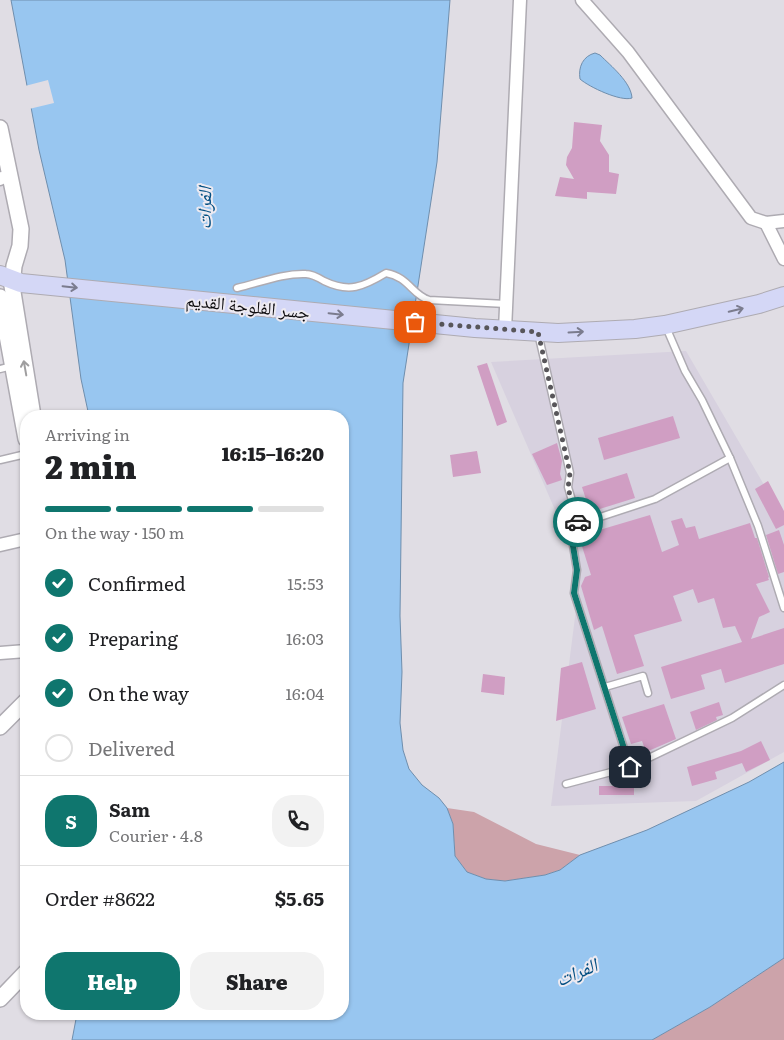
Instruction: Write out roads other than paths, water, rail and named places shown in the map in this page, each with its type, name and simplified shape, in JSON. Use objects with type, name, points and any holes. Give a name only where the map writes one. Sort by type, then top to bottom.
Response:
[{"type":"main road","name":"جسر الفلوجة القديم","points":[[7,280],[475,328],[558,333],[635,330],[665,326],[759,304],[784,296]]},
{"type":"street","points":[[505,330],[520,0]]},
{"type":"street","points":[[582,0],[628,52],[751,218],[766,223],[784,221]]},
{"type":"street","points":[[0,128],[21,229],[20,246],[7,280]]},
{"type":"street","points":[[1,175],[13,236],[7,280],[32,410]]},
{"type":"street","points":[[766,223],[784,259]]},
{"type":"street","points":[[0,296],[6,367],[20,417]]},
{"type":"street","points":[[0,545],[20,540]]},
{"type":"street","points":[[0,653],[20,651]]},
{"type":"street","points":[[0,727],[20,707]]},
{"type":"street","points":[[2,994],[20,978]]},
{"type":"lane","points":[[237,288],[288,275],[309,273],[337,287],[350,288],[368,284],[386,273],[396,275],[411,286],[422,298],[429,300],[506,304]]},
{"type":"lane","points":[[665,326],[685,371],[702,400],[730,458],[758,526],[784,608]]},
{"type":"lane","points":[[538,332],[570,473],[568,488],[579,524]]},
{"type":"lane","points":[[0,460],[20,455]]},
{"type":"lane","points":[[630,767],[574,593],[577,570],[571,534],[579,524],[656,499],[730,458]]},
{"type":"lane","points":[[604,687],[643,676],[648,693]]},
{"type":"lane","points":[[566,784],[630,767],[732,718],[784,685]]},
{"type":"water","name":"الفرات","points":[[11,0],[450,0],[437,162],[403,383],[400,616],[402,672],[400,723],[403,750],[409,769],[422,785],[439,798],[447,808],[453,824],[455,856],[467,872],[486,879],[505,881],[545,875],[560,870],[580,855],[647,830],[749,782],[784,762],[784,958],[710,1007],[652,1040],[72,1040],[76,1020],[349,1020],[349,410],[88,410],[81,379],[65,260],[39,150]]},
{"type":"water","points":[[595,53],[600,55],[620,75],[628,86],[632,98],[620,98],[605,93],[580,79],[580,70],[584,59]]}]
